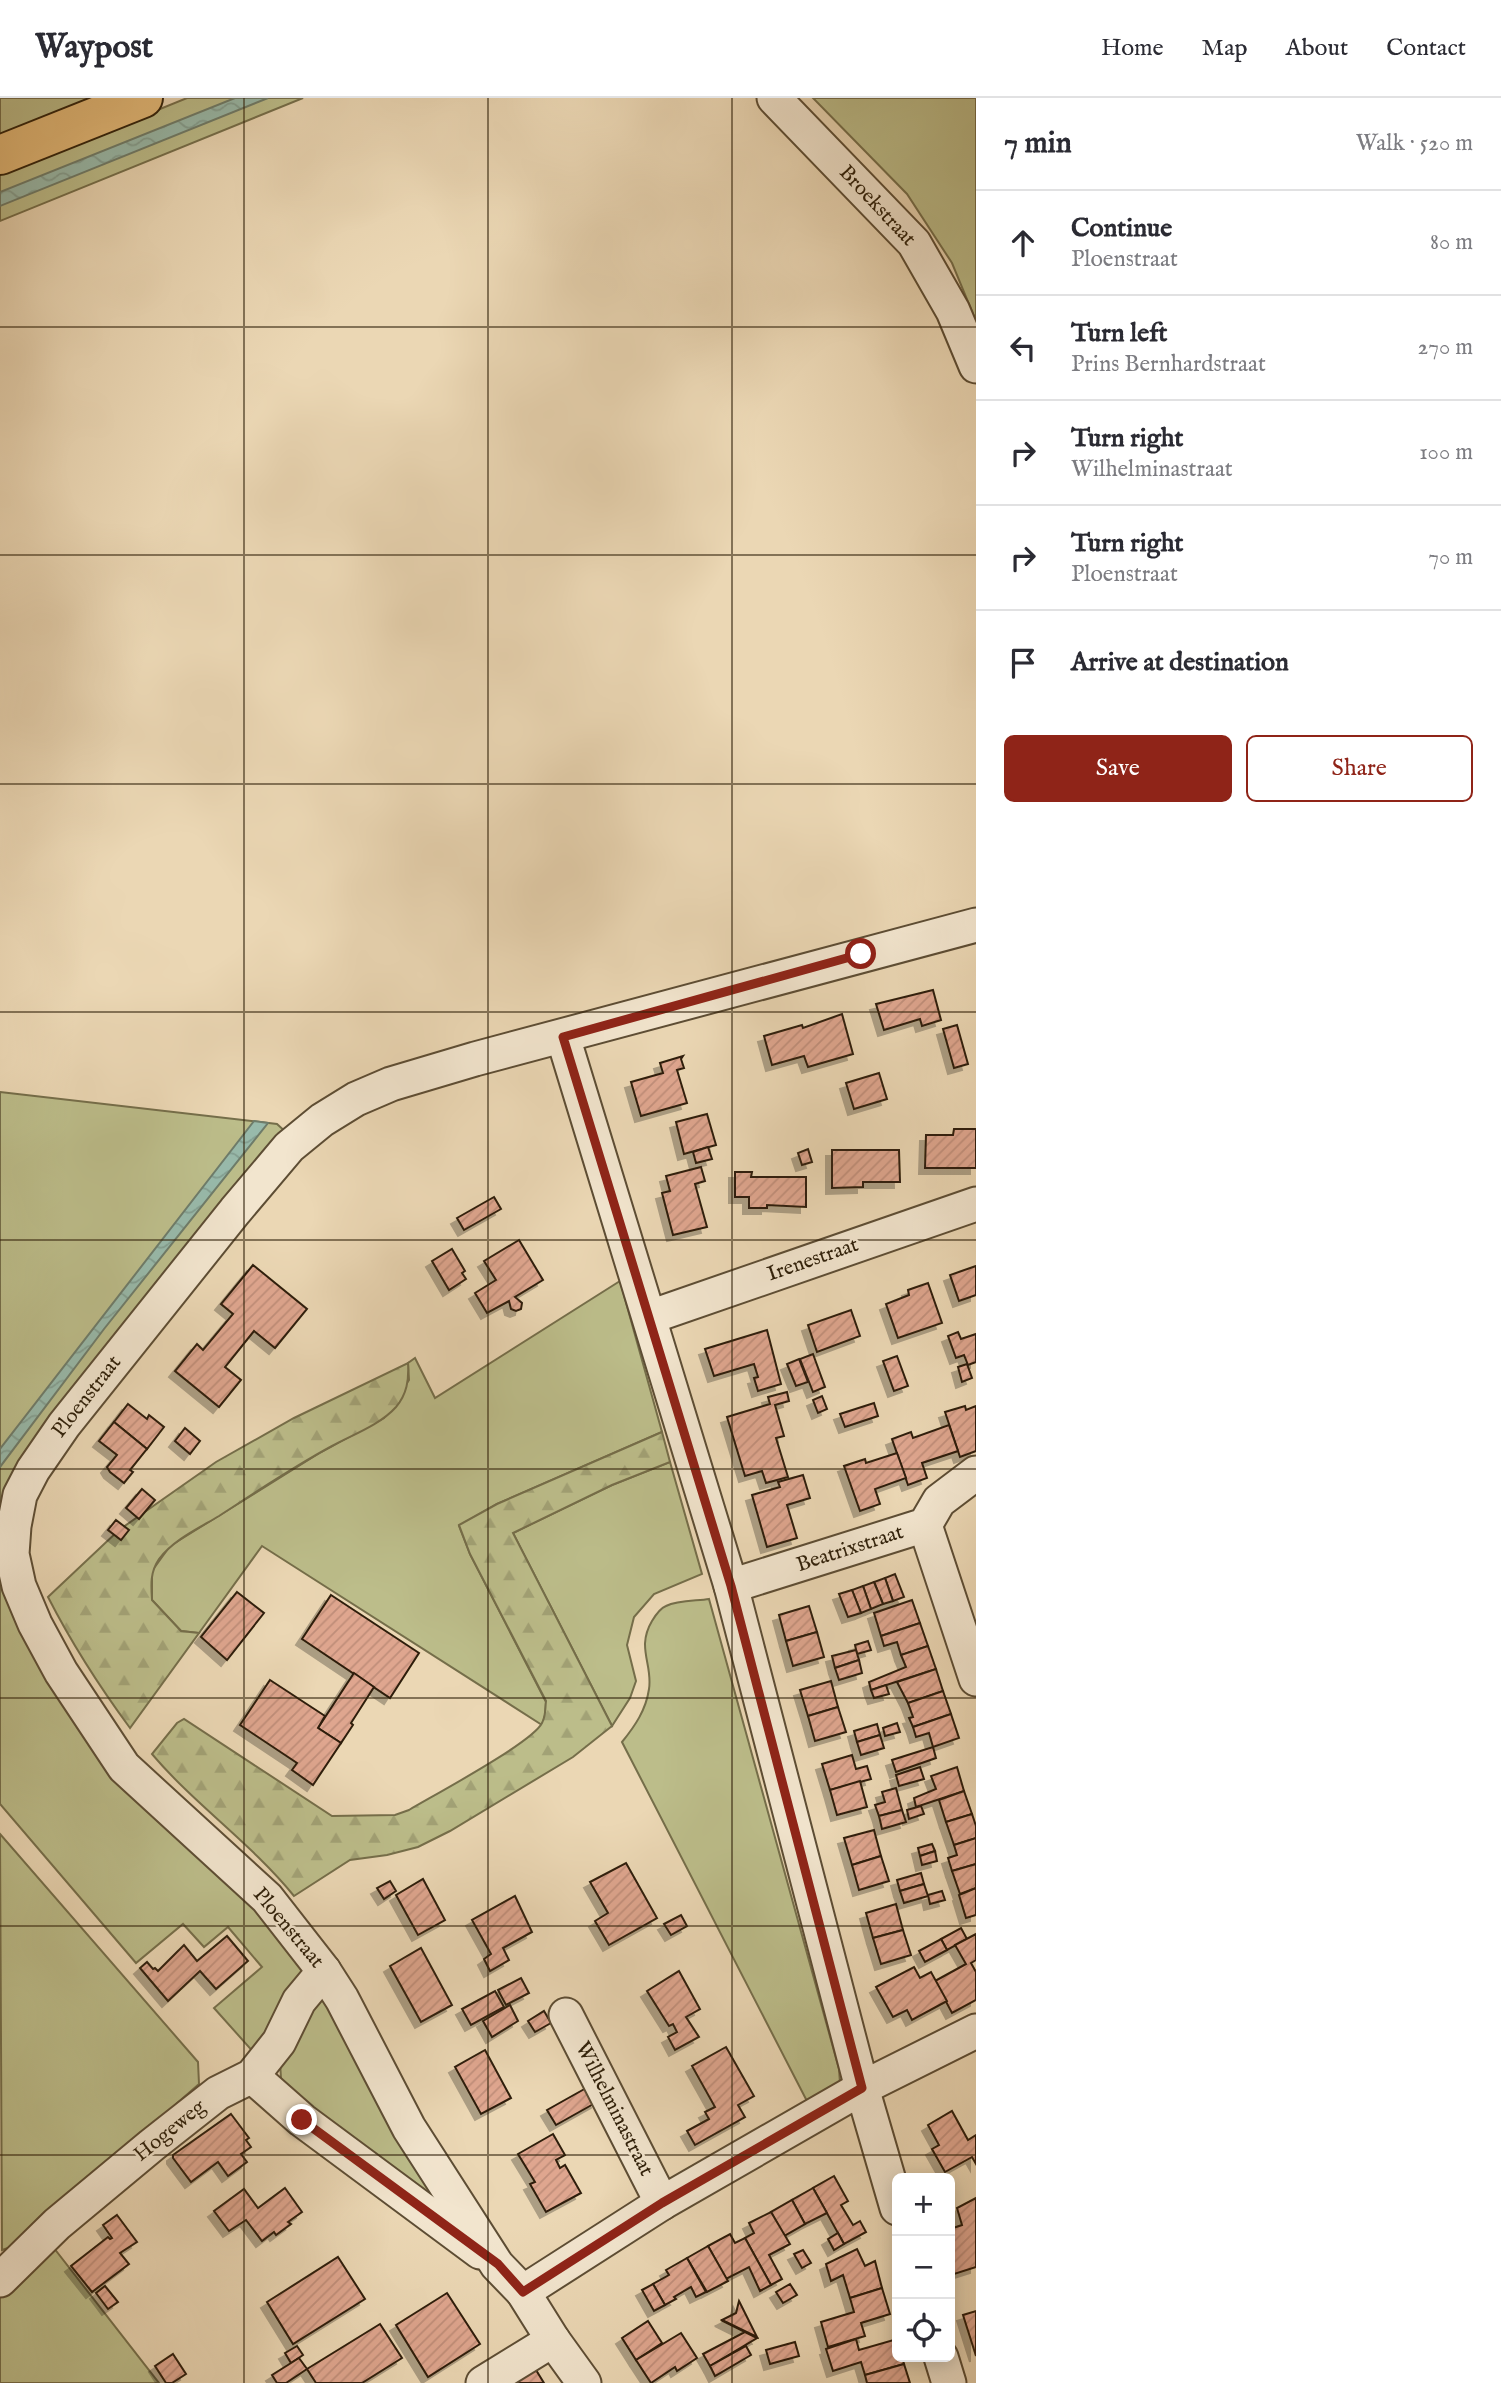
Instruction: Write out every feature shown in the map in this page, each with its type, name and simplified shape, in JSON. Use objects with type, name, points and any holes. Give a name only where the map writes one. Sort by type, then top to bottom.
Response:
[{"type":"main road","points":[[0,155],[143,98]]},
{"type":"street","name":"Broekstraat","points":[[774,98],[914,243],[953,311],[976,366]]},
{"type":"street","name":"Ploenstraat","points":[[584,2383],[523,2292],[498,2264],[409,2128],[342,1998],[324,1971],[267,1898],[124,1767],[61,1672],[35,1625],[19,1586],[12,1554],[20,1495],[33,1470],[64,1425],[289,1147],[322,1120],[356,1099],[391,1084],[475,1059],[976,925]]},
{"type":"street","points":[[563,1037],[731,1586],[862,2088],[892,2191]]},
{"type":"street","name":"Irenestraat","points":[[650,1317],[976,1204]]},
{"type":"street","name":"Beatrixstraat","points":[[731,1586],[925,1525],[939,1501],[968,1488]]},
{"type":"street","points":[[925,1525],[976,1679]]},
{"type":"street","name":"Hogeweg","points":[[0,2280],[57,2224],[152,2145],[218,2093],[252,2076],[279,2042],[299,2001],[324,1971]]},
{"type":"street","name":"Wilhelminastraat","points":[[566,2015],[662,2203]]},
{"type":"street","name":"Wilhelminastraat","points":[[523,2292],[662,2203],[862,2088],[976,2031]]},
{"type":"street","name":"Ploenstraat","points":[[252,2076],[302,2120],[498,2264]]},
{"type":"street","points":[[483,2383],[553,2340]]},
{"type":"street","points":[[943,2362],[949,2383]]},
{"type":"green space","points":[[0,98],[103,98],[0,139]]},
{"type":"green space","points":[[187,98],[303,98],[0,221],[0,174]]},
{"type":"green space","points":[[813,98],[976,98],[976,321],[952,263],[907,194]]},
{"type":"green space","points":[[0,1092],[277,1124],[288,1134],[13,1490],[27,1628],[224,1863],[305,1973],[256,2055],[214,2008],[262,1967],[228,1927],[204,1947],[183,1924],[136,1963],[0,1804]]},
{"type":"green space","points":[[620,1281],[662,1432],[497,1504],[459,1526],[470,1554],[546,1702],[542,1725],[262,1546],[199,1633],[181,1631],[152,1600],[152,1571],[170,1546],[321,1452],[384,1418],[409,1380],[408,1363],[415,1358],[435,1398]]},
{"type":"green space","points":[[408,1363],[405,1392],[389,1413],[374,1424],[303,1462],[187,1535],[159,1559],[151,1584],[152,1600],[181,1631],[199,1633],[130,1728],[86,1664],[48,1597],[119,1530],[216,1462],[294,1418]]},
{"type":"green space","points":[[662,1432],[670,1462],[612,1485],[513,1533],[612,1726],[573,1757],[450,1831],[418,1847],[350,1860],[294,1896],[260,1859],[186,1790],[152,1754],[177,1723],[184,1719],[332,1816],[395,1815],[409,1810],[502,1755],[521,1743],[542,1723],[546,1701],[470,1554],[459,1525],[497,1504]]},
{"type":"green space","points":[[670,1462],[702,1574],[654,1594],[634,1617],[627,1645],[636,1681],[630,1698],[612,1726],[513,1533],[612,1485]]},
{"type":"green space","points":[[709,1599],[839,2069],[840,2083],[809,2105],[622,1742],[639,1717],[648,1697],[650,1680],[645,1640],[652,1621],[662,1608],[671,1604]]},
{"type":"green space","points":[[0,1834],[198,2062],[199,2084],[176,2104],[168,2120],[17,2245],[2,2250]]},
{"type":"green space","points":[[314,1998],[324,1998],[449,2209],[289,2093],[281,2078],[280,2062]]},
{"type":"green space","points":[[50,2243],[159,2383],[0,2383],[0,2289]]},
{"type":"water","points":[[235,98],[268,98],[0,206],[0,192]]},
{"type":"water","points":[[254,1121],[268,1123],[104,1329],[0,1467],[0,1449]]},
{"type":"building","points":[[933,990],[941,1020],[922,1026],[920,1019],[884,1030],[876,1004]]},
{"type":"building","points":[[842,1014],[853,1054],[808,1067],[804,1056],[772,1065],[764,1036],[802,1025],[803,1028]]},
{"type":"building","points":[[957,1025],[968,1064],[954,1068],[943,1029]]},
{"type":"building","points":[[683,1056],[681,1059],[684,1068],[677,1070],[687,1103],[641,1116],[631,1082],[663,1073],[660,1063]]},
{"type":"building","points":[[879,1073],[887,1099],[854,1109],[846,1083]]},
{"type":"building","points":[[707,1114],[716,1145],[684,1154],[676,1122]]},
{"type":"building","points":[[954,1129],[976,1129],[976,1168],[925,1168],[926,1135],[953,1135]]},
{"type":"building","points":[[708,1147],[712,1159],[696,1163],[693,1152]]},
{"type":"building","points":[[808,1149],[812,1162],[802,1165],[798,1153]]},
{"type":"building","points":[[832,1150],[899,1150],[900,1182],[863,1182],[863,1187],[832,1188]]},
{"type":"building","points":[[701,1167],[705,1181],[695,1184],[707,1227],[673,1235],[662,1193],[670,1191],[666,1176]]},
{"type":"building","points":[[735,1172],[752,1172],[751,1177],[806,1177],[806,1207],[767,1205],[767,1208],[749,1208],[749,1197],[735,1197]]},
{"type":"building","points":[[494,1197],[501,1209],[464,1230],[457,1218]]},
{"type":"building","points":[[519,1240],[543,1280],[515,1297],[522,1303],[521,1309],[511,1309],[509,1301],[487,1313],[475,1293],[496,1280],[484,1261]]},
{"type":"building","points":[[452,1249],[465,1271],[462,1273],[466,1279],[449,1290],[432,1261]]},
{"type":"building","points":[[253,1265],[307,1309],[275,1348],[254,1331],[225,1367],[241,1380],[219,1407],[175,1371],[197,1344],[203,1350],[233,1314],[221,1304]]},
{"type":"building","points":[[976,1266],[976,1295],[959,1301],[950,1275]]},
{"type":"building","points":[[928,1283],[942,1323],[898,1338],[886,1304],[909,1295],[908,1290]]},
{"type":"building","points":[[851,1310],[860,1336],[817,1352],[808,1325]]},
{"type":"building","points":[[767,1330],[781,1384],[758,1391],[754,1364],[714,1376],[705,1349]]},
{"type":"building","points":[[958,1332],[961,1339],[976,1334],[976,1362],[968,1365],[964,1355],[956,1358],[948,1336]]},
{"type":"building","points":[[813,1354],[825,1387],[813,1392],[800,1359]]},
{"type":"building","points":[[897,1356],[908,1386],[894,1391],[883,1361]]},
{"type":"building","points":[[799,1359],[808,1382],[796,1386],[787,1364]]},
{"type":"building","points":[[967,1364],[972,1378],[962,1382],[958,1367]]},
{"type":"building","points":[[787,1392],[789,1401],[775,1405],[784,1436],[776,1438],[788,1477],[766,1483],[762,1471],[745,1476],[727,1417],[770,1404],[768,1397]]},
{"type":"building","points":[[822,1396],[827,1409],[818,1413],[813,1400]]},
{"type":"building","points":[[874,1403],[878,1416],[845,1427],[840,1414]]},
{"type":"building","points":[[128,1404],[147,1419],[149,1415],[164,1427],[147,1449],[114,1422]]},
{"type":"building","points":[[965,1406],[966,1410],[976,1406],[976,1451],[960,1457],[945,1412]]},
{"type":"building","points":[[114,1422],[147,1449],[130,1470],[133,1472],[124,1483],[107,1467],[117,1455],[99,1441]]},
{"type":"building","points":[[949,1425],[958,1451],[922,1463],[927,1478],[908,1485],[892,1439],[911,1432],[913,1438]]},
{"type":"building","points":[[185,1428],[200,1441],[190,1454],[175,1441]]},
{"type":"building","points":[[897,1453],[906,1478],[875,1489],[880,1504],[860,1511],[844,1466],[865,1459],[866,1463]]},
{"type":"building","points":[[803,1475],[810,1498],[787,1505],[797,1538],[767,1547],[752,1495],[780,1487],[778,1482]]},
{"type":"building","points":[[142,1489],[155,1500],[139,1519],[126,1508]]},
{"type":"building","points":[[116,1520],[129,1530],[121,1540],[108,1530]]},
{"type":"building","points":[[895,1574],[904,1597],[893,1601],[885,1578]]},
{"type":"building","points":[[885,1578],[893,1601],[883,1604],[874,1582]]},
{"type":"building","points":[[874,1582],[883,1604],[871,1609],[863,1586]]},
{"type":"building","points":[[863,1586],[871,1609],[861,1613],[852,1590]]},
{"type":"building","points":[[852,1590],[861,1613],[848,1617],[839,1594]]},
{"type":"building","points":[[237,1592],[264,1613],[227,1660],[201,1637]]},
{"type":"building","points":[[331,1595],[419,1653],[390,1698],[302,1639]]},
{"type":"building","points":[[912,1600],[920,1623],[881,1636],[874,1613]]},
{"type":"building","points":[[809,1606],[817,1632],[786,1641],[779,1615]]},
{"type":"building","points":[[920,1623],[928,1646],[901,1655],[897,1642],[884,1646],[881,1636]]},
{"type":"building","points":[[817,1632],[824,1657],[793,1666],[786,1641]]},
{"type":"building","points":[[868,1641],[871,1650],[857,1654],[855,1645]]},
{"type":"building","points":[[928,1646],[936,1669],[871,1690],[869,1682],[906,1667],[901,1655]]},
{"type":"building","points":[[856,1650],[859,1660],[835,1668],[832,1656]]},
{"type":"building","points":[[859,1660],[862,1673],[839,1680],[835,1668]]},
{"type":"building","points":[[936,1669],[943,1691],[908,1703],[897,1682]]},
{"type":"building","points":[[354,1673],[374,1687],[341,1743],[318,1728]]},
{"type":"building","points":[[270,1680],[325,1716],[318,1728],[341,1743],[313,1785],[292,1770],[297,1763],[240,1725]]},
{"type":"building","points":[[831,1681],[838,1707],[808,1716],[800,1690]]},
{"type":"building","points":[[886,1685],[889,1694],[874,1698],[871,1690]]},
{"type":"building","points":[[943,1691],[951,1714],[913,1727],[908,1703]]},
{"type":"building","points":[[838,1707],[846,1732],[815,1741],[808,1716]]},
{"type":"building","points":[[951,1714],[959,1738],[933,1747],[929,1733],[916,1737],[913,1727]]},
{"type":"building","points":[[897,1723],[900,1732],[885,1736],[883,1728]]},
{"type":"building","points":[[877,1724],[880,1735],[857,1742],[854,1731]]},
{"type":"building","points":[[880,1735],[884,1748],[861,1755],[857,1742]]},
{"type":"building","points":[[933,1747],[936,1758],[896,1772],[892,1760]]},
{"type":"building","points":[[852,1755],[856,1769],[867,1766],[871,1779],[830,1790],[822,1764]]},
{"type":"building","points":[[920,1767],[924,1779],[899,1786],[896,1775]]},
{"type":"building","points":[[957,1767],[964,1791],[916,1807],[914,1798],[936,1789],[931,1776]]},
{"type":"building","points":[[860,1781],[867,1807],[837,1815],[830,1790]]},
{"type":"building","points":[[896,1788],[902,1810],[879,1816],[875,1805],[885,1802],[882,1792]]},
{"type":"building","points":[[964,1791],[972,1814],[946,1822],[939,1800]]},
{"type":"building","points":[[921,1806],[924,1814],[909,1819],[907,1810]]},
{"type":"building","points":[[902,1810],[906,1822],[882,1829],[879,1816]]},
{"type":"building","points":[[972,1814],[976,1838],[954,1845],[946,1822]]},
{"type":"building","points":[[874,1830],[881,1856],[852,1865],[844,1838]]},
{"type":"building","points":[[976,1838],[976,1864],[952,1871],[948,1858],[957,1855],[954,1845]]},
{"type":"building","points":[[932,1844],[935,1851],[920,1856],[918,1848]]},
{"type":"building","points":[[935,1851],[937,1861],[922,1865],[920,1856]]},
{"type":"building","points":[[881,1856],[889,1881],[859,1890],[852,1865]]},
{"type":"building","points":[[626,1863],[657,1918],[609,1945],[595,1921],[608,1913],[590,1882]]},
{"type":"building","points":[[976,1864],[976,1888],[960,1894],[952,1871]]},
{"type":"building","points":[[921,1873],[924,1884],[900,1891],[897,1880]]},
{"type":"building","points":[[423,1879],[445,1920],[418,1935],[396,1895]]},
{"type":"building","points":[[390,1881],[396,1891],[384,1899],[377,1888]]},
{"type":"building","points":[[924,1884],[928,1896],[904,1903],[900,1891]]},
{"type":"building","points":[[976,1888],[976,1915],[966,1918],[959,1895]]},
{"type":"building","points":[[942,1891],[945,1900],[930,1904],[928,1895]]},
{"type":"building","points":[[515,1896],[532,1932],[503,1948],[509,1960],[490,1971],[484,1959],[491,1954],[472,1920]]},
{"type":"building","points":[[896,1904],[903,1930],[873,1938],[866,1913]]},
{"type":"building","points":[[681,1915],[687,1926],[671,1935],[664,1924]]},
{"type":"building","points":[[961,1928],[967,1939],[947,1950],[941,1939]]},
{"type":"building","points":[[903,1930],[911,1955],[881,1964],[873,1938]]},
{"type":"building","points":[[976,1934],[976,1960],[971,1963],[976,1972],[976,2000],[952,2013],[935,1981],[966,1964],[955,1945]]},
{"type":"building","points":[[227,1936],[248,1961],[216,1989],[200,1971],[168,2001],[140,1968],[147,1962],[158,1971],[184,1945],[197,1961]]},
{"type":"building","points":[[941,1939],[947,1950],[925,1962],[919,1951]]},
{"type":"building","points":[[421,1948],[452,2005],[421,2022],[390,1966]]},
{"type":"building","points":[[914,1967],[920,1978],[931,1972],[947,2001],[912,2020],[907,2010],[893,2017],[876,1987]]},
{"type":"building","points":[[679,1971],[700,2009],[686,2017],[699,2037],[675,2050],[668,2037],[677,2032],[673,2024],[669,2026],[647,1991]]},
{"type":"building","points":[[521,1978],[529,1993],[506,2005],[498,1990]]},
{"type":"building","points":[[495,1991],[504,2007],[471,2025],[462,2009]]},
{"type":"building","points":[[510,2005],[518,2021],[492,2037],[483,2021]]},
{"type":"building","points":[[544,2011],[551,2023],[535,2032],[528,2021]]},
{"type":"building","points":[[726,2047],[754,2096],[738,2105],[745,2117],[695,2145],[687,2131],[709,2119],[705,2112],[715,2107],[692,2066]]},
{"type":"building","points":[[485,2050],[511,2098],[481,2114],[455,2067]]},
{"type":"building","points":[[588,2087],[597,2102],[556,2125],[547,2110]]},
{"type":"building","points":[[952,2111],[968,2140],[976,2135],[976,2164],[972,2157],[945,2172],[932,2149],[939,2145],[928,2125]]},
{"type":"building","points":[[231,2114],[249,2138],[246,2140],[251,2147],[241,2154],[247,2162],[228,2176],[218,2162],[191,2182],[173,2155]]},
{"type":"building","points":[[553,2134],[565,2155],[556,2160],[560,2168],[565,2165],[581,2193],[546,2212],[530,2184],[535,2182],[518,2154]]},
{"type":"building","points":[[834,2176],[848,2201],[841,2205],[853,2225],[860,2221],[866,2232],[844,2244],[813,2188]]},
{"type":"building","points":[[285,2188],[302,2212],[276,2235],[274,2232],[262,2241],[246,2220],[229,2231],[214,2211],[244,2189],[258,2208]]},
{"type":"building","points":[[813,2188],[827,2213],[805,2224],[792,2200]]},
{"type":"building","points":[[976,2198],[976,2267],[955,2274],[955,2227],[962,2225],[957,2208]]},
{"type":"building","points":[[792,2200],[805,2224],[784,2236],[771,2212]]},
{"type":"building","points":[[771,2212],[790,2244],[769,2255],[782,2279],[771,2285],[745,2238],[754,2233],[749,2223]]},
{"type":"building","points":[[117,2215],[137,2242],[120,2253],[129,2264],[92,2292],[71,2266],[108,2237],[112,2238],[103,2225]]},
{"type":"building","points":[[838,2233],[844,2244],[834,2250],[828,2239]]},
{"type":"building","points":[[730,2234],[735,2243],[745,2238],[771,2285],[760,2291],[749,2267],[726,2279],[708,2246]]},
{"type":"building","points":[[708,2246],[728,2281],[707,2292],[687,2258]]},
{"type":"building","points":[[857,2249],[865,2266],[875,2261],[882,2288],[850,2298],[843,2275],[831,2281],[826,2264]]},
{"type":"building","points":[[803,2250],[811,2263],[802,2268],[794,2254]]},
{"type":"building","points":[[338,2257],[365,2299],[293,2344],[267,2302]]},
{"type":"building","points":[[687,2258],[706,2292],[696,2297],[691,2287],[665,2305],[653,2284],[669,2275],[666,2270]]},
{"type":"building","points":[[653,2284],[665,2305],[654,2311],[642,2290]]},
{"type":"building","points":[[790,2284],[797,2295],[783,2303],[776,2292]]},
{"type":"building","points":[[105,2286],[118,2302],[108,2309],[96,2293]]},
{"type":"building","points":[[882,2288],[890,2314],[861,2323],[865,2336],[828,2347],[821,2322],[854,2312],[850,2298]]},
{"type":"building","points":[[447,2293],[480,2344],[428,2377],[396,2325]]},
{"type":"building","points":[[739,2301],[757,2337],[722,2320],[736,2313]]},
{"type":"building","points":[[976,2311],[976,2356],[963,2315]]},
{"type":"building","points":[[648,2321],[662,2343],[636,2360],[622,2338]]},
{"type":"building","points":[[380,2324],[402,2358],[362,2383],[316,2383],[307,2369]]},
{"type":"building","points":[[745,2332],[757,2338],[710,2366],[703,2354]]},
{"type":"building","points":[[681,2333],[697,2358],[677,2371],[675,2367],[651,2383],[636,2360]]},
{"type":"building","points":[[856,2339],[859,2350],[892,2340],[892,2362],[904,2364],[865,2375],[861,2362],[833,2371],[826,2349]]},
{"type":"building","points":[[795,2342],[799,2356],[770,2364],[766,2350]]},
{"type":"building","points":[[297,2346],[303,2355],[291,2363],[285,2353]]},
{"type":"building","points":[[746,2346],[751,2355],[715,2376],[710,2366]]},
{"type":"building","points":[[173,2354],[186,2374],[172,2383],[166,2383],[155,2366]]},
{"type":"building","points":[[299,2358],[307,2369],[286,2383],[277,2383],[272,2375]]},
{"type":"building","points":[[904,2364],[910,2383],[867,2383],[865,2375]]},
{"type":"building","points":[[536,2370],[544,2383],[516,2383],[516,2382]]},
{"type":"route","points":[[302,2120],[498,2264],[523,2292],[662,2203],[862,2088],[731,1586],[563,1037],[861,954]]}]
